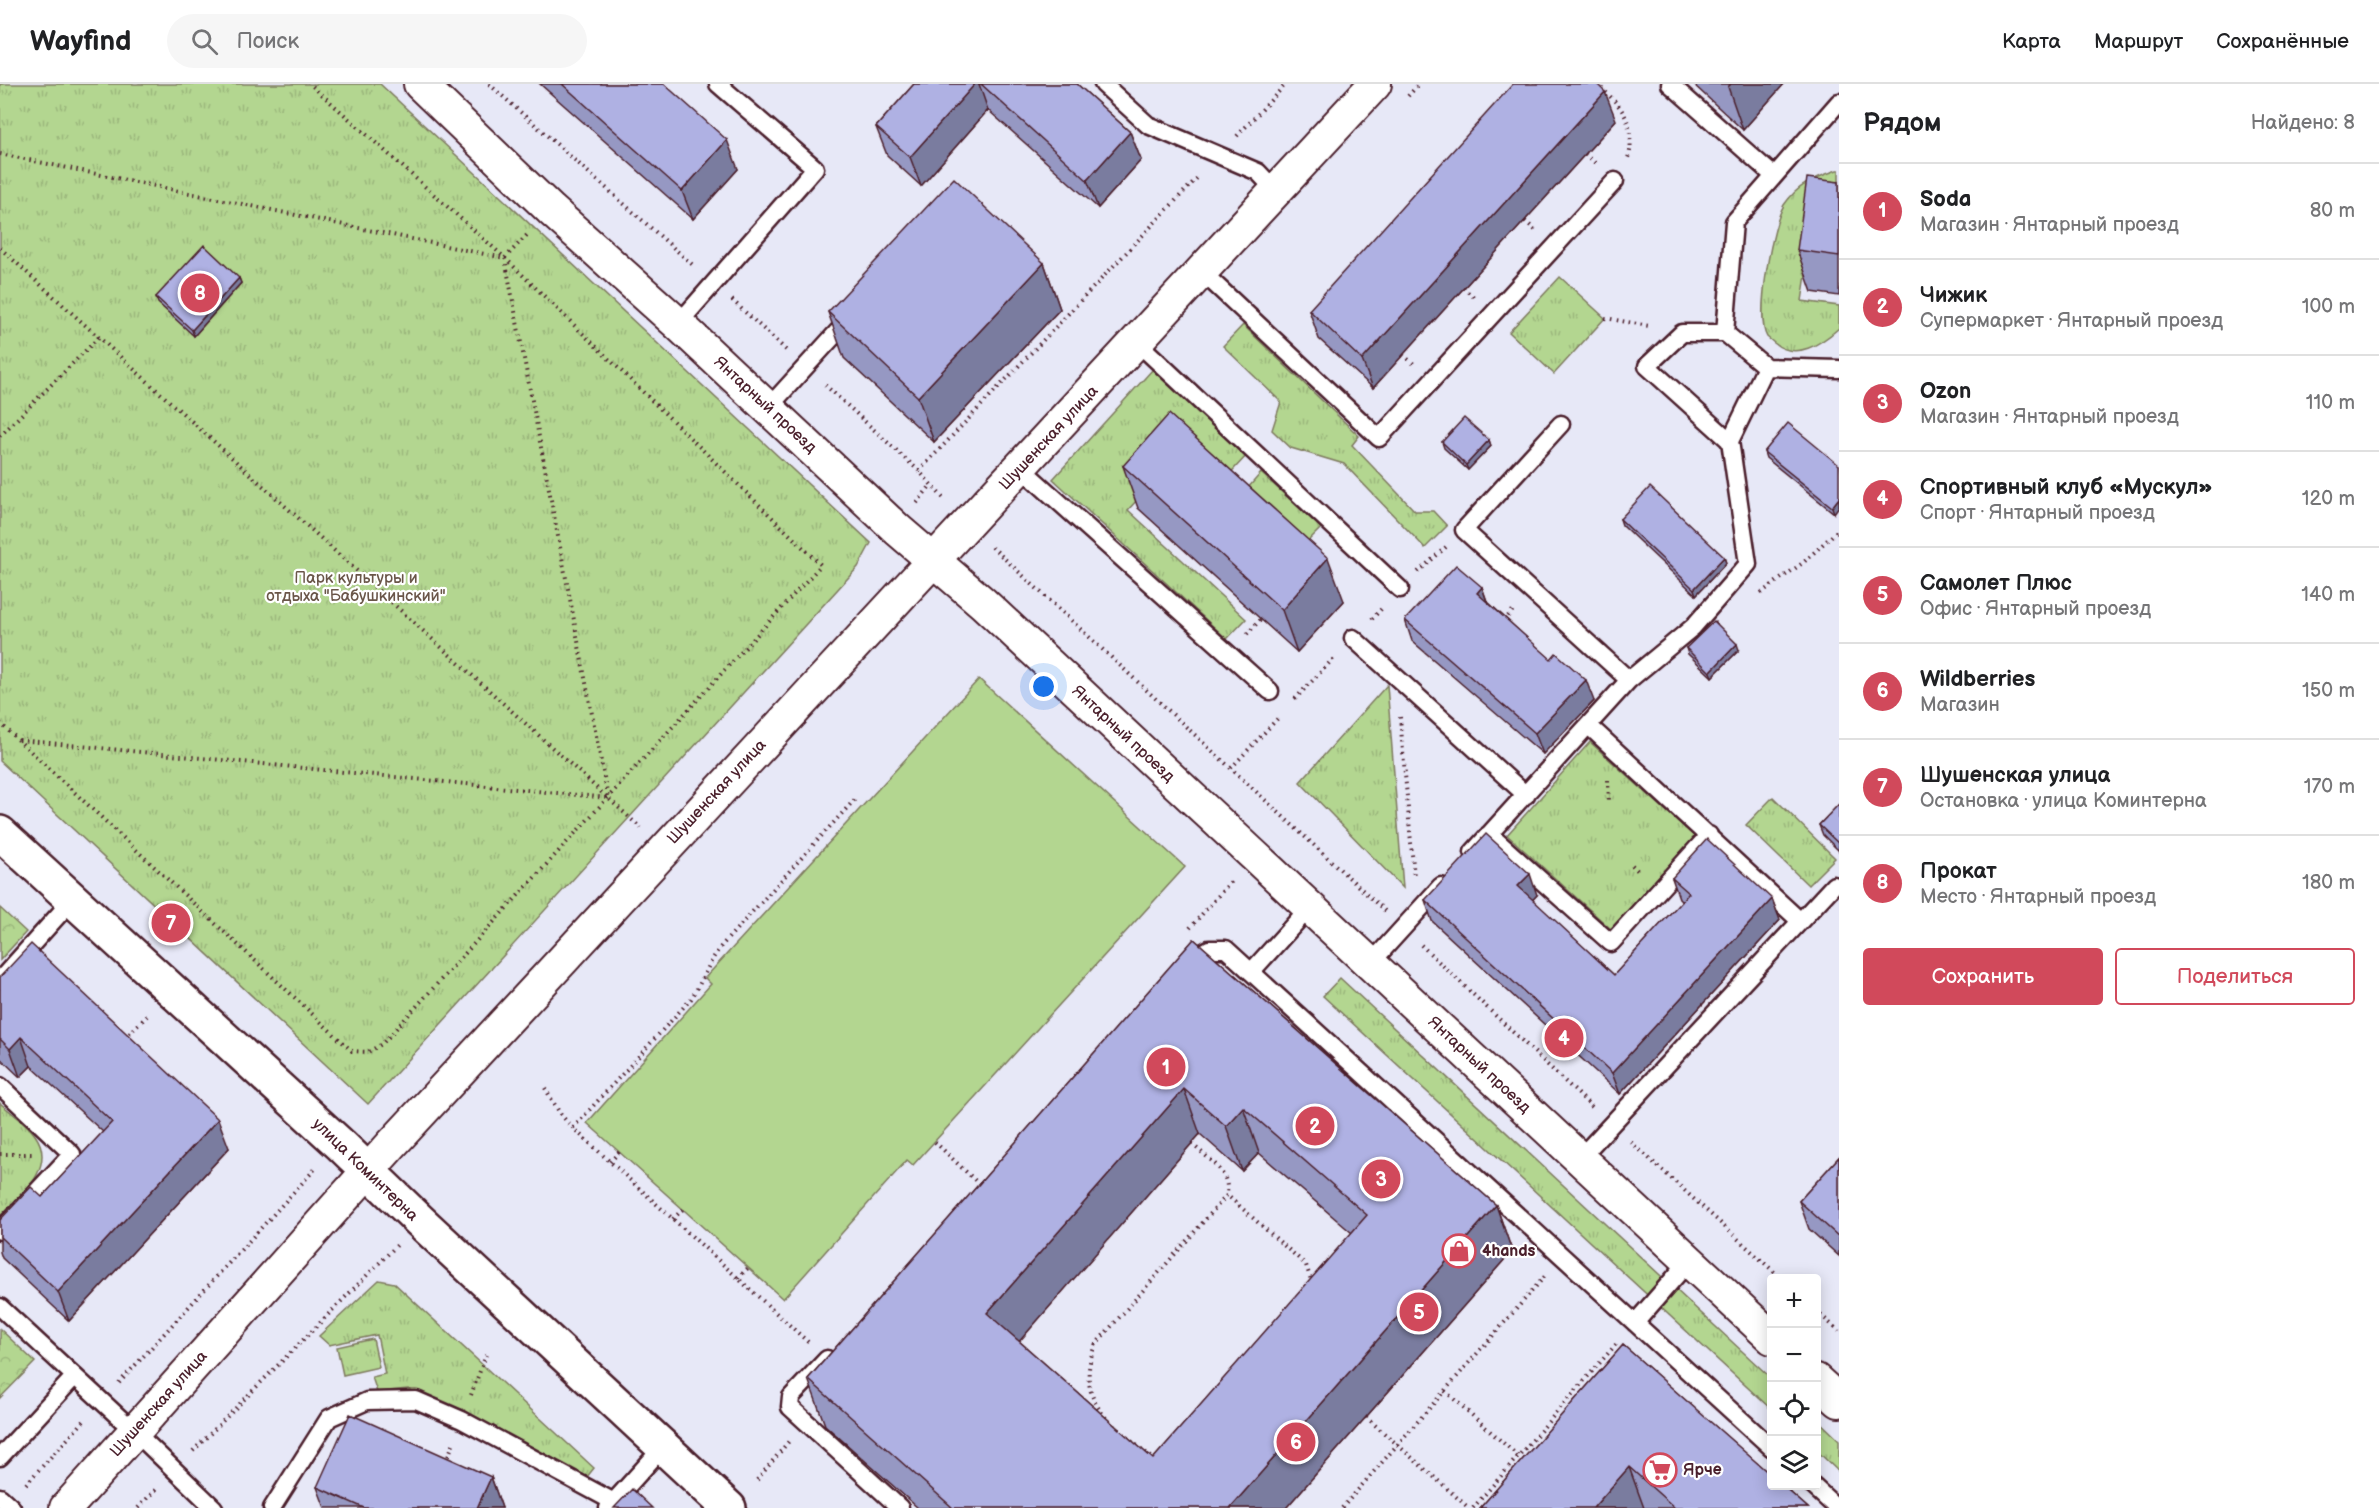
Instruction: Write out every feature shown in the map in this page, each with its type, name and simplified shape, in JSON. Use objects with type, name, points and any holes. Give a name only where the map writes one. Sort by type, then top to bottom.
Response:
[{"type":"street","name":"Янтарный проезд","points":[[420,84],[551,210],[678,324],[898,530],[935,561],[1371,963],[1767,1333]]},
{"type":"street","name":"Шушенская улица","points":[[66,1508],[368,1171],[663,849],[935,561],[1375,84]]},
{"type":"street","name":"улица Коминтерна","points":[[0,833],[368,1171],[729,1508]]},
{"type":"street","points":[[1818,1382],[1839,1401]]},
{"type":"lane","points":[[678,324],[815,168],[718,84]]},
{"type":"lane","points":[[1103,84],[1148,125],[1258,172],[1276,192]]},
{"type":"lane","points":[[1670,84],[1774,176]]},
{"type":"lane","points":[[1725,333],[1734,222],[1836,111]]},
{"type":"lane","points":[[1202,272],[1379,438],[1615,181]]},
{"type":"lane","points":[[768,408],[860,307]]},
{"type":"lane","points":[[1730,441],[1647,366],[1682,333],[1725,333],[1766,367],[1839,369]]},
{"type":"lane","points":[[1137,342],[1400,589]]},
{"type":"lane","points":[[1465,861],[1629,680],[1693,627],[1748,564],[1730,441],[1766,367]]},
{"type":"lane","points":[[1561,424],[1464,530],[1629,680]]},
{"type":"lane","points":[[1021,468],[1270,691]]},
{"type":"lane","points":[[1353,638],[1526,795]]},
{"type":"lane","points":[[1589,726],[1799,920]]},
{"type":"lane","points":[[1489,834],[1611,943],[1709,835]]},
{"type":"lane","points":[[1371,963],[1449,878]]},
{"type":"lane","points":[[1580,1159],[1799,920],[1834,885]]},
{"type":"lane","points":[[0,980],[73,900]]},
{"type":"lane","points":[[1251,972],[1310,907]]},
{"type":"lane","points":[[1179,971],[1192,959],[1209,949],[1226,949],[1767,1443]]},
{"type":"lane","points":[[0,1086],[72,1154],[0,1231]]},
{"type":"lane","points":[[1635,1323],[1689,1261]]},
{"type":"lane","points":[[0,1307],[214,1508]]},
{"type":"lane","points":[[830,1355],[790,1401],[792,1409],[900,1508]]},
{"type":"lane","points":[[0,1457],[74,1377]]},
{"type":"lane","points":[[272,1508],[330,1418],[368,1401],[416,1400],[462,1420],[611,1505],[663,1447]]},
{"type":"lane","points":[[1818,1490],[1837,1508]]},
{"type":"lane","points":[[0,1497],[12,1508]]},
{"type":"path","points":[[0,723],[352,1051],[368,1052],[382,1044],[821,566],[505,258],[310,84]]},
{"type":"path","points":[[919,471],[1286,84]]},
{"type":"path","points":[[1597,84],[1622,107],[1630,125],[1631,151],[1615,181]]},
{"type":"path","points":[[0,154],[505,258]]},
{"type":"path","points":[[0,248],[663,849]]},
{"type":"path","points":[[505,258],[608,798]]},
{"type":"path","points":[[1605,318],[1682,333]]},
{"type":"path","points":[[0,436],[99,337]]},
{"type":"path","points":[[914,507],[931,485]]},
{"type":"path","points":[[1758,595],[1804,562],[1839,528]]},
{"type":"path","points":[[1288,707],[1400,589],[1464,530]]},
{"type":"path","points":[[1397,678],[1417,913]]},
{"type":"path","points":[[1231,768],[1280,716]]},
{"type":"path","points":[[18,740],[608,798]]},
{"type":"path","points":[[573,1128],[691,999],[710,960],[723,944],[857,797]]},
{"type":"path","points":[[1192,959],[1189,929],[1239,872]]},
{"type":"path","points":[[118,1045],[147,1016]]},
{"type":"path","points":[[545,1088],[561,1115],[573,1128],[738,1278],[830,1355]]},
{"type":"path","points":[[935,1142],[982,1188]]},
{"type":"path","points":[[1162,1466],[1100,1412],[1090,1392],[1089,1360],[1095,1345],[1227,1195],[1228,1184],[1225,1174],[1192,1144]]},
{"type":"path","points":[[610,1162],[619,1152]]},
{"type":"path","points":[[116,1387],[314,1170]]},
{"type":"path","points":[[1227,1195],[1306,1265],[1312,1281],[1312,1289]]},
{"type":"path","points":[[673,1219],[683,1209]]},
{"type":"path","points":[[1342,1508],[1562,1256]]},
{"type":"path","points":[[174,1470],[384,1259]]},
{"type":"path","points":[[738,1278],[748,1268]]},
{"type":"path","points":[[1821,1315],[1839,1331]]},
{"type":"path","points":[[1366,1418],[1471,1508],[1635,1323]]},
{"type":"path","points":[[1444,1391],[1518,1456]]},
{"type":"path","points":[[21,1491],[92,1413]]},
{"type":"path","points":[[757,1479],[805,1422]]},
{"type":"path","points":[[1500,1477],[1508,1485]]},
{"type":"green space","name":"Парк культуры и отдыха \"Бабушкинский\"","points":[[0,84],[380,84],[871,543],[858,567],[368,1104],[0,761]]},
{"type":"green space","points":[[1839,170],[1839,214],[1816,210],[1802,301],[1839,306],[1839,328],[1824,340],[1808,348],[1791,350],[1782,348],[1767,337],[1763,311],[1766,271],[1779,216],[1789,198],[1801,187]]},
{"type":"green space","points":[[1560,277],[1605,318],[1554,374],[1509,332]]},
{"type":"green space","points":[[1243,325],[1359,436],[1352,445],[1415,511],[1433,511],[1447,526],[1425,548],[1344,464],[1291,448],[1272,430],[1281,402],[1223,346]]},
{"type":"green space","points":[[1153,369],[1247,455],[1222,482],[1184,448],[1128,510],[1246,619],[1227,639],[1053,479]]},
{"type":"green space","points":[[1261,473],[1321,528],[1298,551],[1240,497]]},
{"type":"green space","points":[[979,679],[1185,867],[913,1165],[907,1160],[783,1299],[587,1123],[711,984],[705,978]]},
{"type":"green space","points":[[1387,685],[1403,888],[1300,782]]},
{"type":"green space","points":[[1590,742],[1695,837],[1611,929],[1507,835]]},
{"type":"green space","points":[[1773,797],[1835,858],[1808,885],[1746,825]]},
{"type":"green space","points":[[0,908],[26,932],[0,960]]},
{"type":"green space","points":[[1340,978],[1767,1374],[1767,1405],[1323,996]]},
{"type":"green space","points":[[0,1103],[35,1135],[41,1147],[42,1159],[33,1181],[0,1219]]},
{"type":"green space","points":[[379,1280],[394,1283],[594,1468],[586,1478],[447,1404],[408,1389],[377,1392],[372,1377],[385,1374],[377,1335],[329,1345],[319,1336]]},
{"type":"green space","points":[[0,1329],[35,1362],[0,1398]]},
{"type":"green space","points":[[373,1339],[379,1367],[343,1375],[337,1347]]},
{"type":"green space","points":[[1821,1423],[1839,1440],[1839,1472],[1821,1455]]},
{"type":"building","points":[[562,84],[664,84],[727,140],[682,191]]},
{"type":"building","points":[[914,84],[975,84],[910,157],[876,127]]},
{"type":"building","points":[[981,84],[1077,84],[1130,132],[1087,180]]},
{"type":"building","points":[[1513,84],[1597,84],[1605,92],[1362,360],[1309,310]]},
{"type":"building","points":[[954,178],[1044,263],[918,397],[828,312]]},
{"type":"building","points":[[1807,178],[1839,182],[1839,256],[1797,250]]},
{"type":"building","points":[[204,245],[239,278],[192,330],[156,297]]},
{"type":"building","points":[[1169,414],[1328,558],[1282,610],[1123,466]]},
{"type":"building","points":[[1464,418],[1489,440],[1466,465],[1442,442]]},
{"type":"building","points":[[1788,423],[1839,465],[1839,498],[1832,507],[1764,452]]},
{"type":"building","points":[[1650,487],[1724,557],[1694,589],[1620,519]]},
{"type":"building","points":[[1456,565],[1482,587],[1477,593],[1551,659],[1556,653],[1586,680],[1535,733],[1405,620]]},
{"type":"building","points":[[1714,621],[1737,644],[1710,672],[1686,648]]},
{"type":"building","points":[[1839,804],[1839,844],[1819,825]]},
{"type":"building","points":[[1486,834],[1530,874],[1518,886],[1614,975],[1689,893],[1672,878],[1707,839],[1772,899],[1612,1073],[1425,900]]},
{"type":"building","points":[[1194,939],[1496,1205],[1230,1508],[953,1508],[808,1379]],"holes":[[[1184,1089],[1226,1126],[1243,1107],[1367,1215],[1153,1459],[987,1313]]]},
{"type":"building","points":[[31,944],[218,1119],[58,1292],[0,1237],[0,1220],[31,1187],[42,1197],[112,1122],[21,1037],[10,1049],[0,1039],[0,977]]},
{"type":"building","points":[[1839,1157],[1839,1237],[1799,1201]]},
{"type":"building","points":[[1623,1345],[1767,1472],[1767,1490],[1788,1490],[1808,1508],[1675,1508],[1629,1467],[1593,1508],[1480,1508]]},
{"type":"building","points":[[350,1414],[491,1477],[477,1508],[364,1508],[317,1487]]},
{"type":"building","points":[[632,1489],[652,1508],[614,1508]]},
{"type":"place","name":"Прокат","points":[[200,293]]},
{"type":"place","name":"Шушенская улица","points":[[171,923]]},
{"type":"place","name":"Спортивный клуб «Мускул»","points":[[1564,1038]]},
{"type":"place","name":"Soda","points":[[1166,1067]]},
{"type":"place","name":"Чижик","points":[[1315,1126]]},
{"type":"place","name":"Ozon","points":[[1381,1179]]},
{"type":"place","name":"4hands","points":[[1459,1251]]},
{"type":"place","name":"Самолет Плюс","points":[[1419,1312]]},
{"type":"place","name":"Wildberries","points":[[1296,1442]]},
{"type":"place","name":"Ярче","points":[[1660,1470]]}]
